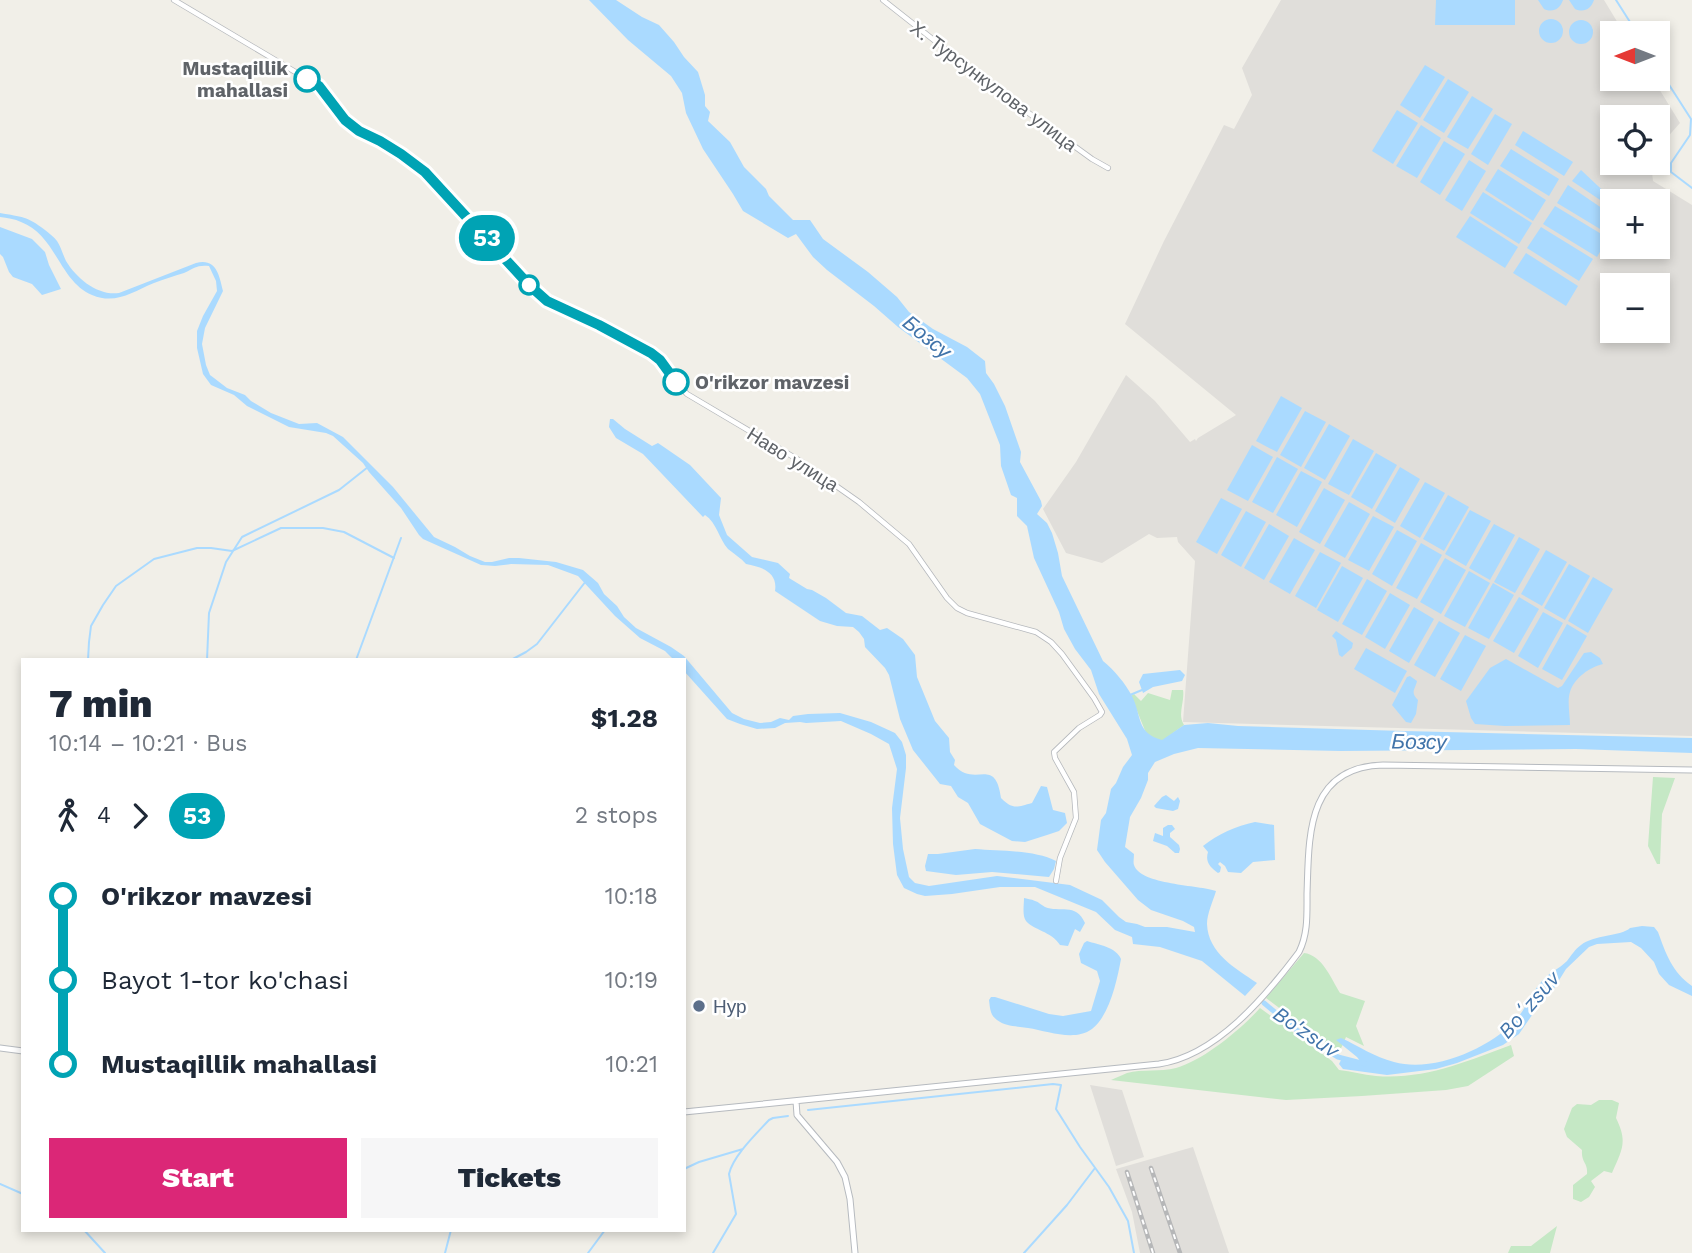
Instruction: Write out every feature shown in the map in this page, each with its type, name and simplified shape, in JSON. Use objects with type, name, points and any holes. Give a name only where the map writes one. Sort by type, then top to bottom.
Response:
[{"type":"main road","points":[[686,1112],[1159,1064],[1195,1053],[1252,1007],[1303,944],[1307,930],[1308,877],[1316,807],[1321,796],[1331,786],[1358,768],[1440,765],[1692,770]]},
{"type":"main road","points":[[0,1048],[21,1051]]},
{"type":"main road","points":[[796,1101],[797,1115]]},
{"type":"main road","points":[[783,1102],[791,1106],[837,1162],[845,1177],[855,1253]]},
{"type":"street","name":"Наво улица","points":[[174,0],[319,86],[345,120],[425,172],[547,301],[651,353],[660,360],[687,394],[802,462],[859,502],[909,544],[957,608],[1036,632],[1051,642],[1102,712],[1079,728],[1054,752],[1074,792],[1076,818],[1060,858],[1056,881]]},
{"type":"street","name":"Х. Турсункулова улица","points":[[883,0],[1001,93],[1108,168]]},
{"type":"shaded area","points":[[1281,0],[1604,0],[1617,21],[1600,21],[1600,91],[1660,91],[1669,105],[1600,105],[1600,175],[1652,175],[1653,181],[1666,189],[1600,189],[1600,259],[1670,259],[1670,191],[1692,205],[1692,736],[1183,722],[1195,561],[1178,542],[1177,537],[1157,538],[1149,534],[1102,563],[1066,553],[1043,509],[1076,462],[1126,375],[1155,401],[1190,442],[1195,439],[1196,441],[1236,415],[1125,324],[1224,125],[1234,129],[1252,95],[1242,68]]},
{"type":"shaded area","points":[[1670,107],[1680,123],[1670,134]]},
{"type":"shaded area","points":[[1090,1085],[1122,1090],[1144,1157],[1116,1166]]},
{"type":"shaded area","points":[[1193,1147],[1229,1253],[1140,1253],[1132,1212],[1116,1169]]},
{"type":"green space","points":[[1172,690],[1183,690],[1181,717],[1184,725],[1162,741],[1146,733],[1131,696],[1134,694],[1141,701],[1148,693],[1170,700]]},
{"type":"green space","points":[[1653,777],[1675,778],[1662,814],[1660,864],[1657,864],[1648,846]]},
{"type":"green space","points":[[1304,953],[1321,963],[1340,993],[1365,1001],[1356,1026],[1364,1046],[1346,1037],[1339,1053],[1266,998]]},
{"type":"green space","points":[[1260,1008],[1332,1061],[1339,1070],[1376,1076],[1411,1075],[1445,1068],[1511,1045],[1514,1056],[1468,1086],[1362,1096],[1286,1100],[1111,1080],[1127,1073],[1170,1069],[1187,1064],[1221,1043]]},
{"type":"green space","points":[[1599,1100],[1619,1103],[1616,1118],[1622,1133],[1622,1146],[1612,1173],[1604,1171],[1591,1181],[1595,1187],[1589,1197],[1581,1202],[1573,1199],[1573,1185],[1587,1174],[1587,1167],[1582,1158],[1582,1150],[1567,1137],[1564,1129],[1572,1108],[1577,1104],[1591,1105]]},
{"type":"green space","points":[[1557,1226],[1550,1253],[1508,1253],[1511,1246],[1531,1246]]},
{"type":"water","name":"Бозсу","points":[[589,0],[616,0],[659,25],[698,72],[705,95],[705,106],[710,112],[708,121],[730,142],[744,167],[766,189],[769,196],[793,220],[810,220],[823,239],[868,272],[897,297],[909,312],[985,361],[986,373],[1005,406],[1021,452],[1020,462],[1041,501],[1042,506],[1037,514],[1047,523],[1052,533],[1062,576],[1103,661],[1129,691],[1141,723],[1148,733],[1162,740],[1184,725],[1208,723],[1692,738],[1692,753],[1576,749],[1341,751],[1198,748],[1155,762],[1148,773],[1141,798],[1130,817],[1125,847],[1134,854],[1134,865],[1139,872],[1147,877],[1216,891],[1207,920],[1209,934],[1224,959],[1257,983],[1245,996],[1202,961],[1160,947],[1133,944],[1132,937],[1115,930],[1096,912],[1035,887],[1000,887],[925,896],[904,888],[897,875],[893,844],[892,808],[897,769],[889,744],[841,721],[785,723],[775,728],[757,729],[727,719],[686,673],[686,658],[732,713],[744,719],[760,723],[780,718],[789,720],[793,716],[808,714],[840,713],[871,722],[895,733],[902,742],[906,755],[900,818],[909,877],[915,883],[929,886],[997,876],[1070,885],[1102,900],[1126,922],[1145,927],[1167,927],[1195,932],[1194,927],[1151,910],[1138,900],[1097,850],[1101,820],[1106,813],[1111,789],[1132,755],[1127,739],[1099,694],[1091,670],[1064,629],[1034,558],[1027,526],[1017,516],[1017,498],[1011,495],[1001,466],[1000,445],[980,394],[967,378],[827,270],[813,257],[796,234],[788,238],[743,211],[703,149],[686,113],[682,93],[671,76],[628,40]]},
{"type":"water","points":[[1436,0],[1515,0],[1515,25],[1435,25]]},
{"type":"water","points":[[1538,0],[1563,0],[1558,8],[1550,11],[1544,9]]},
{"type":"water","points":[[1569,0],[1594,0],[1589,8],[1581,11],[1575,9]]},
{"type":"water","points":[[1551,19],[1560,22],[1563,31],[1560,40],[1551,43],[1542,40],[1539,31],[1542,22]]},
{"type":"water","points":[[1581,20],[1590,23],[1593,32],[1590,41],[1581,44],[1572,41],[1569,32],[1572,23]]},
{"type":"water","points":[[1425,65],[1445,77],[1420,118],[1400,105]]},
{"type":"water","points":[[1448,79],[1469,92],[1444,133],[1423,120]]},
{"type":"water","points":[[1472,96],[1493,109],[1468,149],[1447,137]]},
{"type":"water","points":[[1397,110],[1418,123],[1393,164],[1372,151]]},
{"type":"water","points":[[1495,114],[1512,124],[1488,165],[1471,154]]},
{"type":"water","points":[[1421,125],[1441,138],[1417,178],[1396,166]]},
{"type":"water","points":[[1523,131],[1573,162],[1564,176],[1515,145]]},
{"type":"water","points":[[1444,141],[1465,154],[1440,195],[1420,182]]},
{"type":"water","points":[[1511,149],[1559,179],[1549,196],[1500,166]]},
{"type":"water","points":[[1469,160],[1486,171],[1462,211],[1445,200]]},
{"type":"water","points":[[1498,169],[1546,200],[1533,221],[1485,190]]},
{"type":"water","points":[[1581,170],[1601,189],[1600,200],[1572,181]]},
{"type":"water","points":[[1568,185],[1600,207],[1600,229],[1557,203]]},
{"type":"water","points":[[1483,192],[1532,223],[1519,244],[1470,213]]},
{"type":"water","points":[[1555,206],[1600,233],[1600,252],[1597,257],[1543,224]]},
{"type":"water","name":"Бозсу","points":[[0,213],[19,216],[39,225],[57,241],[66,261],[76,274],[103,292],[119,293],[196,263],[212,265],[218,273],[223,291],[205,328],[202,344],[210,375],[271,413],[299,424],[317,423],[343,437],[393,487],[434,537],[485,562],[519,558],[556,562],[583,570],[598,583],[604,594],[636,628],[686,658],[672,658],[665,651],[640,638],[615,616],[578,576],[548,565],[481,565],[423,539],[363,463],[333,436],[289,427],[211,385],[203,374],[197,348],[197,331],[217,291],[209,266],[196,267],[124,296],[101,298],[92,295],[72,280],[50,247],[33,228],[16,220],[0,217]]},
{"type":"water","points":[[1470,216],[1518,247],[1505,268],[1456,237]]},
{"type":"water","points":[[0,227],[32,239],[45,252],[61,289],[42,295],[32,284],[13,277],[0,254]]},
{"type":"water","points":[[1541,227],[1593,259],[1579,281],[1527,248]]},
{"type":"water","points":[[1526,253],[1578,286],[1566,306],[1513,273]]},
{"type":"water","points":[[1281,396],[1302,408],[1277,452],[1256,441]]},
{"type":"water","points":[[1305,411],[1326,422],[1301,467],[1280,455]]},
{"type":"water","points":[[610,419],[652,446],[658,443],[690,465],[721,498],[719,515],[727,535],[752,557],[778,563],[790,574],[789,578],[826,598],[846,613],[862,616],[880,630],[887,628],[903,639],[915,655],[917,677],[935,721],[949,738],[954,765],[962,772],[994,778],[1001,798],[1012,806],[1032,803],[1041,786],[1047,787],[1053,810],[1065,813],[1067,823],[1059,831],[1025,842],[1012,841],[980,824],[968,803],[958,797],[951,786],[940,784],[913,750],[900,719],[889,675],[865,647],[859,632],[853,627],[820,621],[775,591],[774,579],[768,572],[746,564],[728,549],[709,518],[705,515],[703,517],[643,454],[616,438],[609,427]]},
{"type":"water","points":[[1329,424],[1350,436],[1325,480],[1304,468]]},
{"type":"water","points":[[1353,439],[1374,451],[1349,495],[1328,484]]},
{"type":"water","points":[[1252,445],[1273,457],[1248,501],[1227,490]]},
{"type":"water","points":[[1376,453],[1397,465],[1372,509],[1351,497]]},
{"type":"water","points":[[1277,457],[1298,469],[1273,513],[1252,502]]},
{"type":"water","points":[[1400,467],[1420,479],[1395,523],[1375,511]]},
{"type":"water","points":[[1301,471],[1322,482],[1297,527],[1276,515]]},
{"type":"water","points":[[1425,482],[1445,493],[1420,538],[1400,526]]},
{"type":"water","points":[[1324,488],[1345,500],[1320,544],[1299,532]]},
{"type":"water","points":[[1448,495],[1469,507],[1444,551],[1423,539]]},
{"type":"water","points":[[1221,498],[1242,509],[1217,554],[1196,542]]},
{"type":"water","points":[[1349,502],[1370,514],[1345,558],[1324,546]]},
{"type":"water","points":[[1470,510],[1491,521],[1466,566],[1445,554]]},
{"type":"water","points":[[1246,511],[1266,522],[1241,567],[1221,555]]},
{"type":"water","points":[[1373,516],[1394,527],[1369,571],[1348,560]]},
{"type":"water","points":[[1269,524],[1289,536],[1264,580],[1244,568]]},
{"type":"water","points":[[1494,524],[1515,535],[1490,580],[1469,568]]},
{"type":"water","points":[[1397,530],[1417,541],[1392,586],[1372,574]]},
{"type":"water","points":[[1519,537],[1540,549],[1515,593],[1494,582]]},
{"type":"water","points":[[1294,538],[1315,550],[1290,594],[1269,582]]},
{"type":"water","points":[[1421,543],[1442,555],[1417,599],[1396,588]]},
{"type":"water","points":[[1546,550],[1567,562],[1542,606],[1521,594]]},
{"type":"water","points":[[1320,552],[1341,563],[1316,608],[1295,596]]},
{"type":"water","points":[[1445,558],[1466,570],[1441,614],[1420,602]]},
{"type":"water","points":[[1569,564],[1590,576],[1565,620],[1544,608]]},
{"type":"water","points":[[1342,566],[1363,578],[1338,622],[1317,610]]},
{"type":"water","points":[[1469,571],[1490,583],[1465,627],[1444,616]]},
{"type":"water","points":[[1593,577],[1613,589],[1588,633],[1568,621]]},
{"type":"water","points":[[1367,579],[1387,591],[1362,635],[1342,624]]},
{"type":"water","points":[[1493,583],[1514,595],[1489,639],[1468,628]]},
{"type":"water","points":[[1390,593],[1410,605],[1385,649],[1365,637]]},
{"type":"water","points":[[1519,597],[1539,609],[1514,653],[1493,641]]},
{"type":"water","points":[[1414,607],[1434,619],[1409,663],[1389,651]]},
{"type":"water","points":[[1543,612],[1563,623],[1538,668],[1518,656]]},
{"type":"water","points":[[1439,621],[1460,633],[1435,677],[1414,665]]},
{"type":"water","points":[[1567,624],[1587,636],[1562,680],[1542,669]]},
{"type":"water","points":[[1336,631],[1353,643],[1352,648],[1342,657],[1332,636]]},
{"type":"water","points":[[1465,635],[1486,646],[1461,691],[1440,679]]},
{"type":"water","points":[[1366,648],[1407,671],[1395,693],[1354,669]]},
{"type":"water","points":[[1591,652],[1600,658],[1603,664],[1583,674],[1572,687],[1569,700],[1570,725],[1475,724],[1471,718],[1466,701],[1490,668],[1506,659],[1558,688],[1584,653]]},
{"type":"water","points":[[1180,670],[1185,675],[1182,681],[1153,687],[1143,693],[1139,682],[1143,674]]},
{"type":"water","points":[[1410,676],[1417,681],[1414,693],[1418,700],[1416,714],[1411,723],[1406,722],[1392,705]]},
{"type":"water","points":[[1166,795],[1174,801],[1178,797],[1178,809],[1173,811],[1154,806]]},
{"type":"water","points":[[1255,822],[1274,825],[1275,860],[1253,862],[1241,873],[1228,872],[1220,862],[1220,872],[1213,869],[1207,859],[1208,852],[1203,846],[1228,831]]},
{"type":"water","points":[[1168,825],[1175,829],[1170,833],[1170,837],[1179,845],[1179,853],[1153,841],[1155,833],[1163,836],[1163,828]]},
{"type":"water","points":[[975,849],[1027,853],[1056,861],[1049,877],[992,872],[956,875],[926,871],[928,854]]},
{"type":"water","points":[[1024,898],[1050,909],[1077,912],[1085,923],[1080,932],[1075,929],[1068,946],[1060,945],[1026,921]]},
{"type":"water","name":"Boʻzsuv","points":[[1642,926],[1654,927],[1658,932],[1675,969],[1692,986],[1692,996],[1669,985],[1659,974],[1654,962],[1631,942],[1597,944],[1589,947],[1566,969],[1519,1034],[1503,1045],[1436,1069],[1387,1075],[1343,1069],[1339,1064],[1342,1058],[1358,1064],[1360,1061],[1336,1040],[1341,1038],[1380,1057],[1409,1065],[1442,1061],[1475,1049],[1515,1021],[1542,981],[1567,961],[1581,945],[1593,939]]},
{"type":"water","points":[[1087,941],[1111,949],[1121,959],[1108,1006],[1092,1029],[1077,1035],[1061,1034],[1008,1025],[993,1016],[989,1000],[991,997],[1063,1016],[1091,1011],[1100,981],[1097,971],[1081,963],[1079,954]]},
{"type":"waterway","points":[[1616,0],[1629,21]]},
{"type":"waterway","points":[[1670,86],[1691,119],[1690,135],[1671,163],[1671,172],[1692,188]]},
{"type":"waterway","points":[[207,658],[209,613],[226,562],[242,537],[339,490],[368,467]]},
{"type":"waterway","points":[[88,658],[91,626],[103,605],[116,586],[154,559],[197,548],[232,551],[281,528],[323,528],[344,532],[394,558]]},
{"type":"waterway","points":[[357,658],[401,538]]},
{"type":"waterway","points":[[515,658],[537,644],[586,581]]},
{"type":"waterway","points":[[1130,695],[1142,690]]},
{"type":"waterway","name":"Bo'zsuv","points":[[1264,1003],[1317,1044]]},
{"type":"waterway","name":"Bo'zsuv","points":[[1328,1051],[1338,1057],[1365,1064]]},
{"type":"waterway","points":[[808,1110],[1061,1085],[1056,1109],[1109,1187],[1128,1221],[1134,1253]]},
{"type":"waterway","points":[[713,1253],[736,1214],[729,1174],[731,1167],[769,1120],[788,1116]]},
{"type":"waterway","points":[[686,1168],[743,1149]]},
{"type":"waterway","points":[[1024,1253],[1067,1205],[1095,1168]]},
{"type":"waterway","points":[[0,1184],[21,1193]]},
{"type":"waterway","points":[[86,1232],[105,1253]]},
{"type":"waterway","points":[[445,1253],[450,1232]]},
{"type":"waterway","points":[[588,1253],[604,1232]]},
{"type":"railway","points":[[1151,1168],[1180,1253]]},
{"type":"railway","points":[[1127,1172],[1153,1253]]},
{"type":"bus line","name":"53","points":[[307,79],[319,86],[345,120],[425,172],[547,301],[651,353],[660,360],[676,382]]},
{"type":"place","name":"Mustaqillik mahallasi","points":[[307,79]]},
{"type":"place","name":"O'rikzor mavzesi","points":[[676,382]]},
{"type":"place","name":"Нур","points":[[699,1006]]}]
